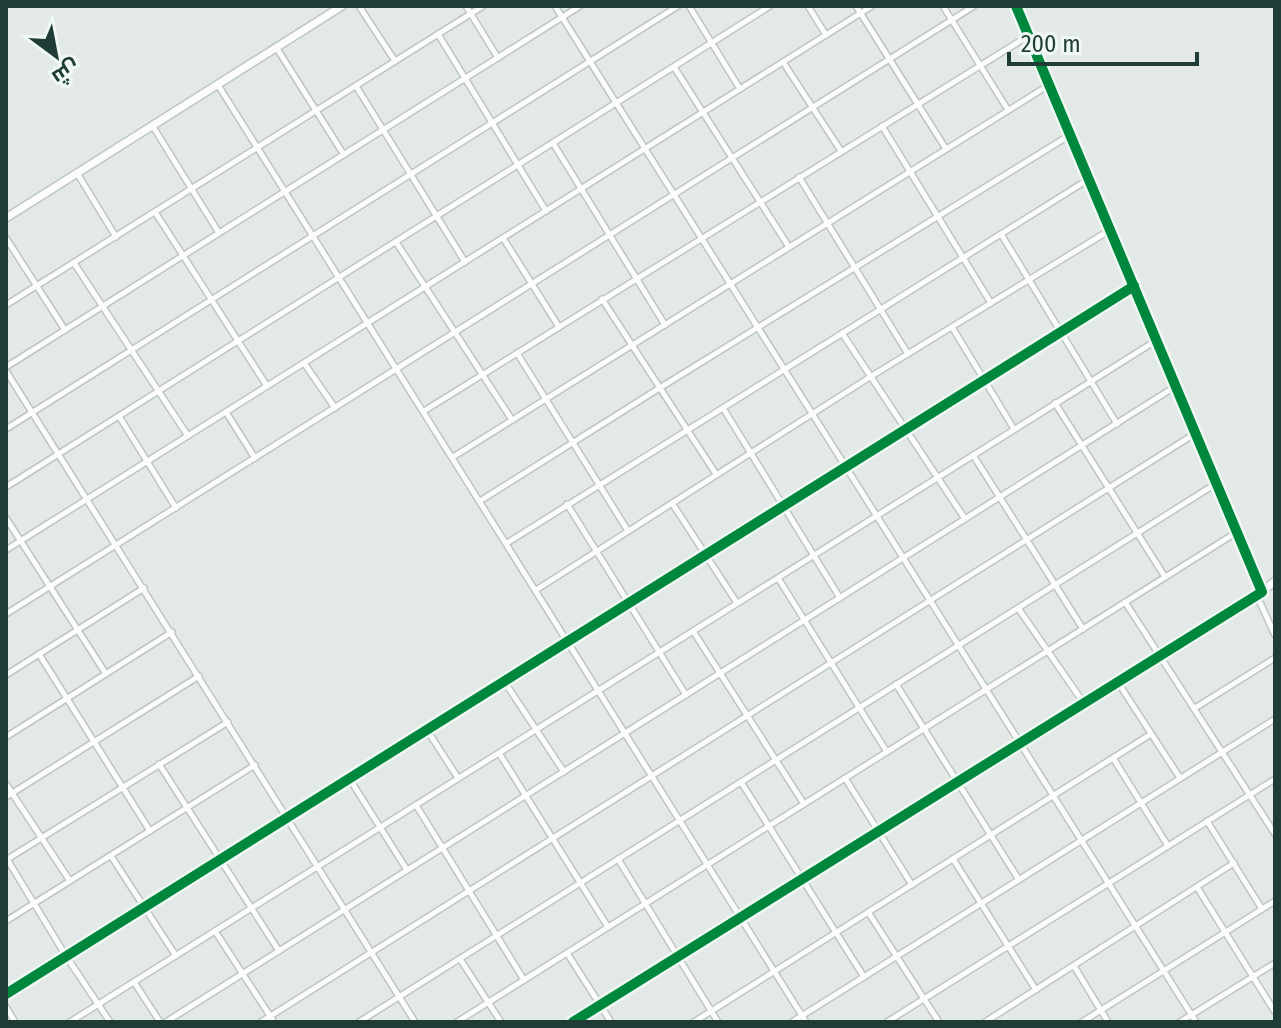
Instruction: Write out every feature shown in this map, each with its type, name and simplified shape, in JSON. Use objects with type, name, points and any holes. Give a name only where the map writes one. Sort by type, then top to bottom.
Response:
[{"type":"street","points":[[6,218],[342,6]]},
{"type":"street","points":[[359,6],[395,61]]},
{"type":"street","points":[[466,6],[498,58]]},
{"type":"street","points":[[6,305],[483,6]]},
{"type":"street","points":[[555,6],[1196,1022]]},
{"type":"street","points":[[415,1022],[6,369],[580,6]]},
{"type":"street","points":[[6,429],[678,6]]},
{"type":"street","points":[[689,6],[740,89]]},
{"type":"street","points":[[6,487],[770,6]]},
{"type":"street","points":[[808,6],[826,35]]},
{"type":"street","points":[[856,6],[946,149]]},
{"type":"street","points":[[6,550],[872,6]]},
{"type":"street","points":[[943,6],[1008,111]]},
{"type":"street","points":[[6,614],[974,6]]},
{"type":"street","points":[[1016,6],[1217,483],[1275,635]]},
{"type":"street","points":[[438,34],[546,211]]},
{"type":"street","points":[[424,411],[1028,35]]},
{"type":"street","points":[[276,47],[344,155]]},
{"type":"street","points":[[783,62],[841,151]]},
{"type":"street","points":[[674,67],[789,247]]},
{"type":"street","points":[[218,85],[804,1019]]},
{"type":"street","points":[[453,457],[1049,85]]},
{"type":"street","points":[[355,86],[465,262]]},
{"type":"street","points":[[152,125],[219,233]]},
{"type":"street","points":[[882,126],[991,303]]},
{"type":"street","points":[[480,501],[1070,135]]},
{"type":"street","points":[[553,143],[665,325]]},
{"type":"street","points":[[77,173],[116,237]]},
{"type":"street","points":[[799,177],[908,354]]},
{"type":"street","points":[[507,543],[1089,179]]},
{"type":"street","points":[[155,212],[267,386]]},
{"type":"street","points":[[536,590],[870,377],[1110,230]]},
{"type":"street","points":[[1001,234],[1117,424]]},
{"type":"street","points":[[6,238],[65,330]]},
{"type":"street","points":[[503,238],[559,327]]},
{"type":"street","points":[[396,242],[512,420]]},
{"type":"street","points":[[74,263],[188,436]]},
{"type":"street","points":[[6,994],[1134,286]]},
{"type":"street","points":[[602,299],[716,474]]},
{"type":"street","points":[[952,327],[1014,429]]},
{"type":"street","points":[[842,333],[965,519]]},
{"type":"street","points":[[70,1022],[1157,340]]},
{"type":"street","points":[[517,353],[628,531]]},
{"type":"street","points":[[304,363],[335,408]]},
{"type":"street","points":[[166,1022],[1176,386]]},
{"type":"street","points":[[1055,403],[1165,577]]},
{"type":"street","points":[[723,408],[840,598]]},
{"type":"street","points":[[226,412],[255,458]]},
{"type":"street","points":[[119,416],[176,508]]},
{"type":"street","points":[[261,1022],[272,1019],[372,952],[1196,433]]},
{"type":"street","points":[[973,455],[1083,629]]},
{"type":"street","points":[[359,1022],[1217,483]]},
{"type":"street","points":[[672,503],[737,603]]},
{"type":"street","points":[[567,504],[686,695]]},
{"type":"street","points":[[6,518],[106,674]]},
{"type":"street","points":[[457,1022],[1237,532]]},
{"type":"street","points":[[778,578],[887,752]]},
{"type":"street","points":[[573,1022],[1159,654],[1260,594],[1275,581]]},
{"type":"street","points":[[6,675],[144,588]]},
{"type":"street","points":[[1125,602],[1275,834]]},
{"type":"street","points":[[1018,608],[1083,702]]},
{"type":"street","points":[[693,631],[804,804]]},
{"type":"street","points":[[6,737],[172,632]]},
{"type":"street","points":[[39,654],[150,831]]},
{"type":"street","points":[[1195,708],[1275,658]]},
{"type":"street","points":[[6,797],[199,676]]},
{"type":"street","points":[[504,681],[564,772]]},
{"type":"street","points":[[1117,681],[1180,778]]},
{"type":"street","points":[[896,684],[1019,880]]},
{"type":"street","points":[[792,1022],[804,1019],[864,977],[1275,719]]},
{"type":"street","points":[[110,1022],[7,859],[228,722]]},
{"type":"street","points":[[427,730],[458,778]]},
{"type":"street","points":[[694,1022],[1151,734]]},
{"type":"street","points":[[499,753],[608,927]]},
{"type":"street","points":[[1113,758],[1168,846]]},
{"type":"street","points":[[159,764],[279,951]]},
{"type":"street","points":[[6,921],[255,765]]},
{"type":"street","points":[[349,778],[407,870]]},
{"type":"street","points":[[845,778],[912,885]]},
{"type":"street","points":[[887,1022],[1275,779]]},
{"type":"street","points":[[741,782],[864,977]]},
{"type":"street","points":[[6,784],[70,881]]},
{"type":"street","points":[[416,805],[524,980]]},
{"type":"street","points":[[1207,821],[1262,909]]},
{"type":"street","points":[[111,855],[176,956]]},
{"type":"street","points":[[618,859],[718,1022]]},
{"type":"street","points":[[953,859],[1036,990]]},
{"type":"street","points":[[985,1022],[1234,863]]},
{"type":"street","points":[[1197,887],[1275,1012]]},
{"type":"street","points":[[1082,1022],[1275,901]]},
{"type":"street","points":[[868,912],[939,1022]]},
{"type":"street","points":[[215,931],[272,1019]]},
{"type":"street","points":[[567,953],[611,1022]]},
{"type":"street","points":[[460,959],[501,1022]]},
{"type":"street","points":[[1180,1022],[1275,963]]},
{"type":"street","points":[[1074,966],[1108,1022]]},
{"type":"street","points":[[134,982],[160,1022]]},
{"type":"street","points":[[6,1007],[15,1022]]},
{"type":"cycle path","points":[[573,1022],[1262,592],[1016,6]]},
{"type":"cycle path","points":[[6,994],[1134,286]]}]
